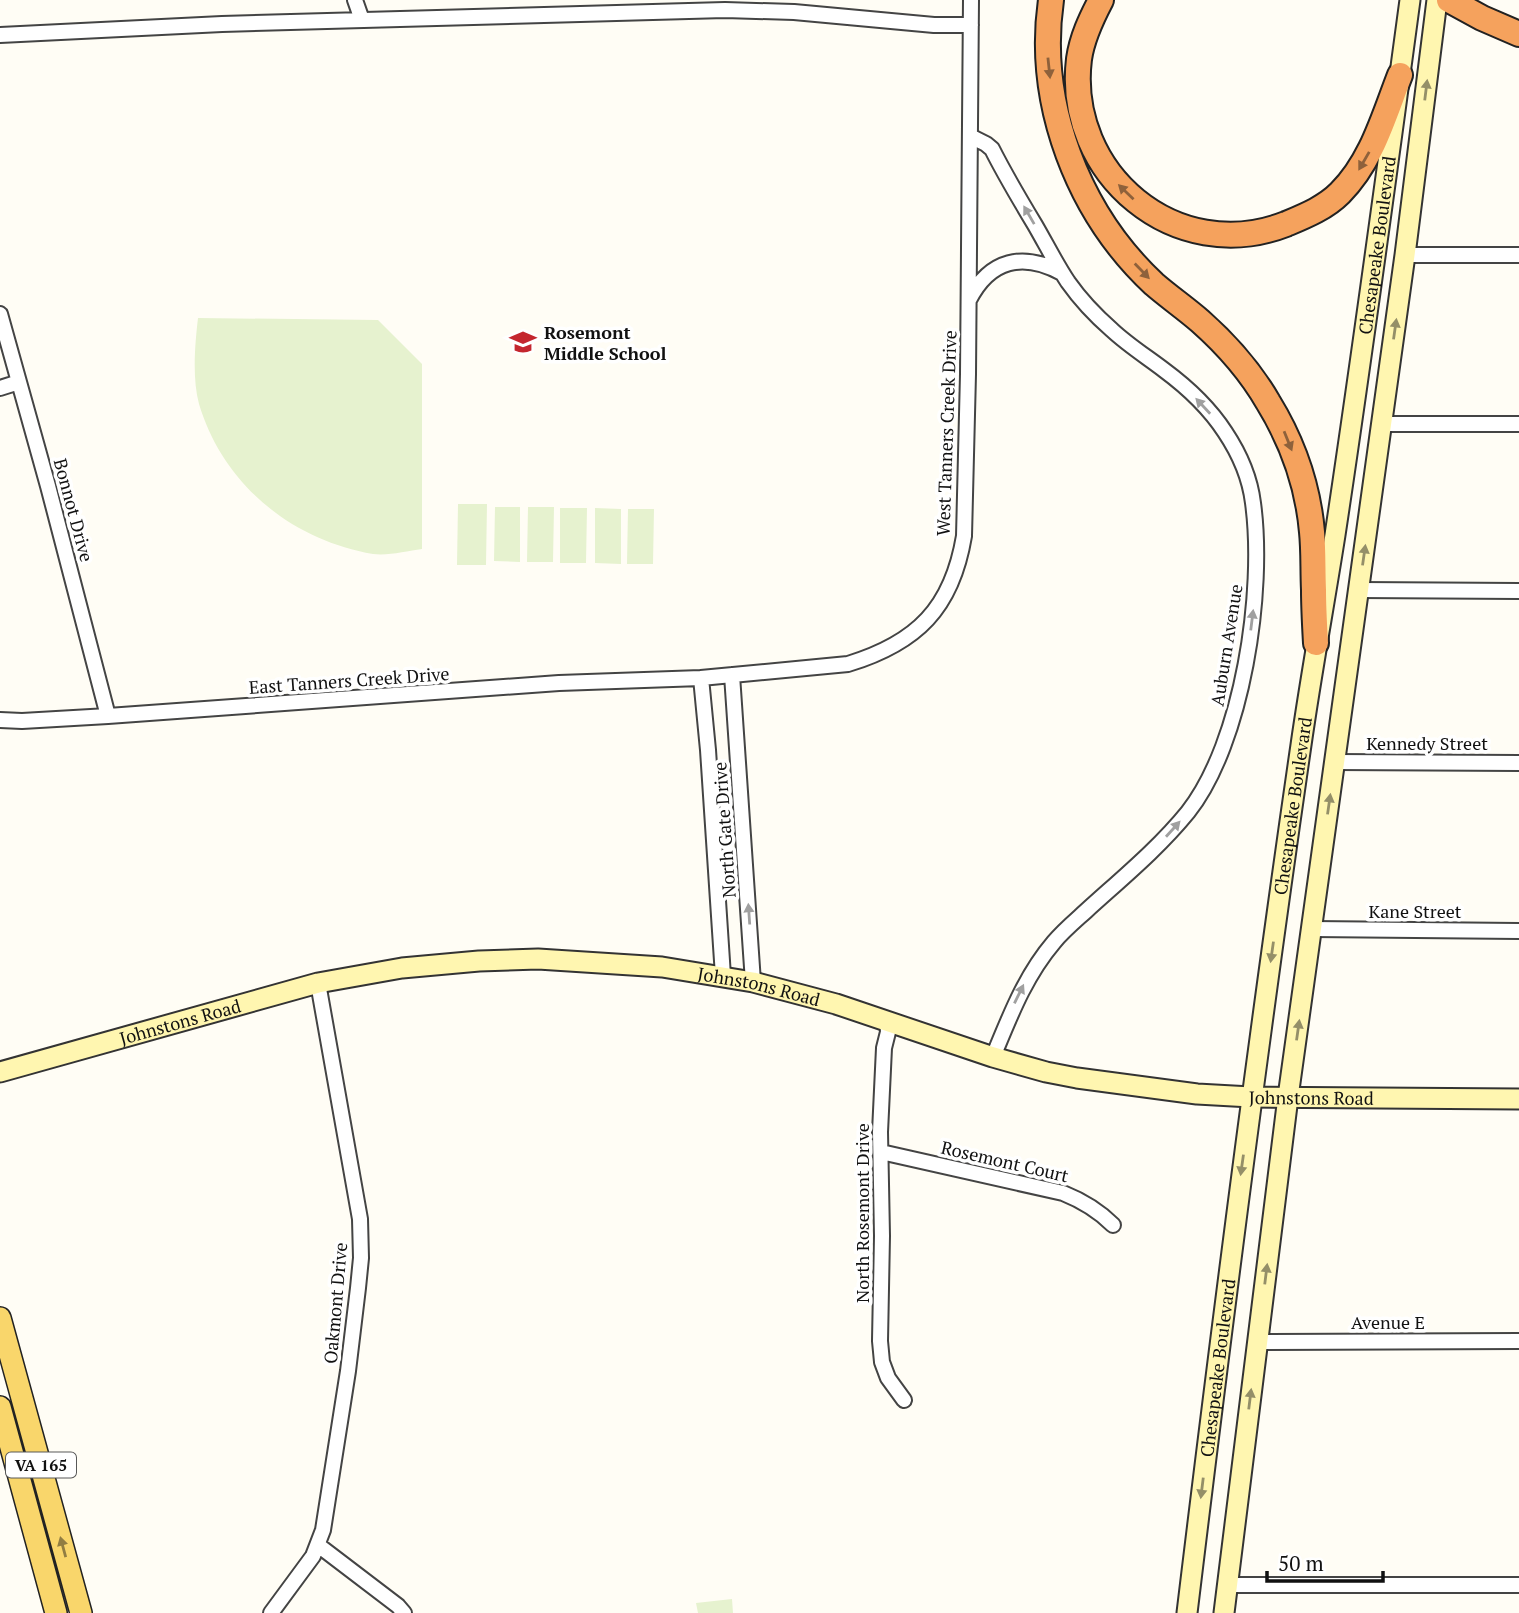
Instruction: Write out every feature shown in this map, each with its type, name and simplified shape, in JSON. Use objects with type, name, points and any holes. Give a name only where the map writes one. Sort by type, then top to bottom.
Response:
[{"type":"highway","points":[[1051,0],[1048,54],[1052,96],[1064,142],[1087,198],[1128,257],[1153,283],[1216,335],[1243,365],[1284,431],[1297,463],[1312,529],[1316,643]]},
{"type":"highway","points":[[1101,0],[1090,20],[1079,60],[1081,106],[1094,150],[1107,172],[1142,207],[1182,227],[1205,233],[1230,236],[1257,233],[1305,217],[1329,203],[1353,179],[1364,162],[1375,141],[1400,75]]},
{"type":"highway","points":[[1448,0],[1519,34]]},
{"type":"main road","name":"Chesapeake Boulevard","points":[[1186,1613],[1251,1097],[1390,153],[1410,0]]},
{"type":"main road","name":"Chesapeake Boulevard","points":[[1224,1613],[1289,1097],[1405,255],[1437,0]]},
{"type":"main road","name":"Johnstons Road","points":[[0,1072],[318,983],[402,968],[538,959],[662,967],[753,982],[836,1004],[993,1057],[1077,1079],[1197,1094],[1251,1097],[1519,1099]]},
{"type":"main road","name":"VA 165","points":[[0,1318],[81,1613]]},
{"type":"main road","name":"VA 165","points":[[0,1407],[56,1613]]},
{"type":"street","points":[[355,0],[362,20]]},
{"type":"street","name":"West Tanners Creek Drive","points":[[701,678],[848,664],[870,657],[892,647],[912,633],[940,606],[951,585],[964,536],[971,0]]},
{"type":"street","points":[[0,35],[222,24],[725,10],[794,12],[934,25],[971,25]]},
{"type":"street","name":"Auburn Avenue","points":[[970,136],[992,149],[1068,283],[1091,310],[1111,330],[1188,390],[1225,432],[1247,477],[1253,502],[1256,542],[1256,585],[1251,627],[1233,719],[1207,783],[1189,811],[1169,834],[1056,939],[1026,981],[993,1057]]},
{"type":"street","points":[[1405,255],[1519,255]]},
{"type":"street","points":[[968,301],[985,276],[1008,262],[1037,262],[1063,274]]},
{"type":"street","name":"Bonnot Drive","points":[[0,314],[108,716]]},
{"type":"street","points":[[0,388],[19,382]]},
{"type":"street","points":[[1382,424],[1519,424]]},
{"type":"street","points":[[1359,590],[1519,591]]},
{"type":"street","name":"North Gate Drive","points":[[732,675],[753,982]]},
{"type":"street","name":"North Gate Drive","points":[[701,678],[723,976]]},
{"type":"street","name":"East Tanners Creek Drive","points":[[0,720],[108,716],[559,683],[701,678]]},
{"type":"street","name":"Kennedy Street","points":[[1335,762],[1519,762]]},
{"type":"street","name":"Kane Street","points":[[1312,929],[1519,931]]},
{"type":"street","name":"Oakmont Drive","points":[[271,1613],[313,1556],[323,1530],[348,1371],[361,1258],[360,1219],[318,983]]},
{"type":"street","name":"North Rosemont Drive","points":[[887,1020],[881,1152],[880,1341],[882,1362],[888,1378],[904,1400]]},
{"type":"street","name":"Rosemont Court","points":[[881,1152],[1063,1193],[1082,1200],[1113,1225]]},
{"type":"street","name":"Avenue E","points":[[1257,1342],[1519,1341]]},
{"type":"street","points":[[318,1545],[404,1613]]},
{"type":"street","points":[[1227,1585],[1519,1585]]},
{"type":"green space","points":[[198,318],[378,320],[422,364],[422,549],[373,554],[343,547],[288,521],[264,504],[243,483],[210,433],[199,404],[195,372]]},
{"type":"green space","points":[[458,504],[487,504],[486,565],[457,565]]},
{"type":"green space","points":[[495,507],[520,507],[520,562],[494,561]]},
{"type":"green space","points":[[528,507],[554,507],[553,562],[527,562]]},
{"type":"green space","points":[[560,508],[587,508],[586,563],[560,563]]},
{"type":"green space","points":[[595,508],[621,509],[621,564],[595,563]]},
{"type":"green space","points":[[628,509],[654,509],[653,564],[627,564]]},
{"type":"green space","points":[[732,1599],[733,1613],[698,1613],[696,1603]]},
{"type":"place","name":"Rosemont Middle School","points":[[523,342]]}]
